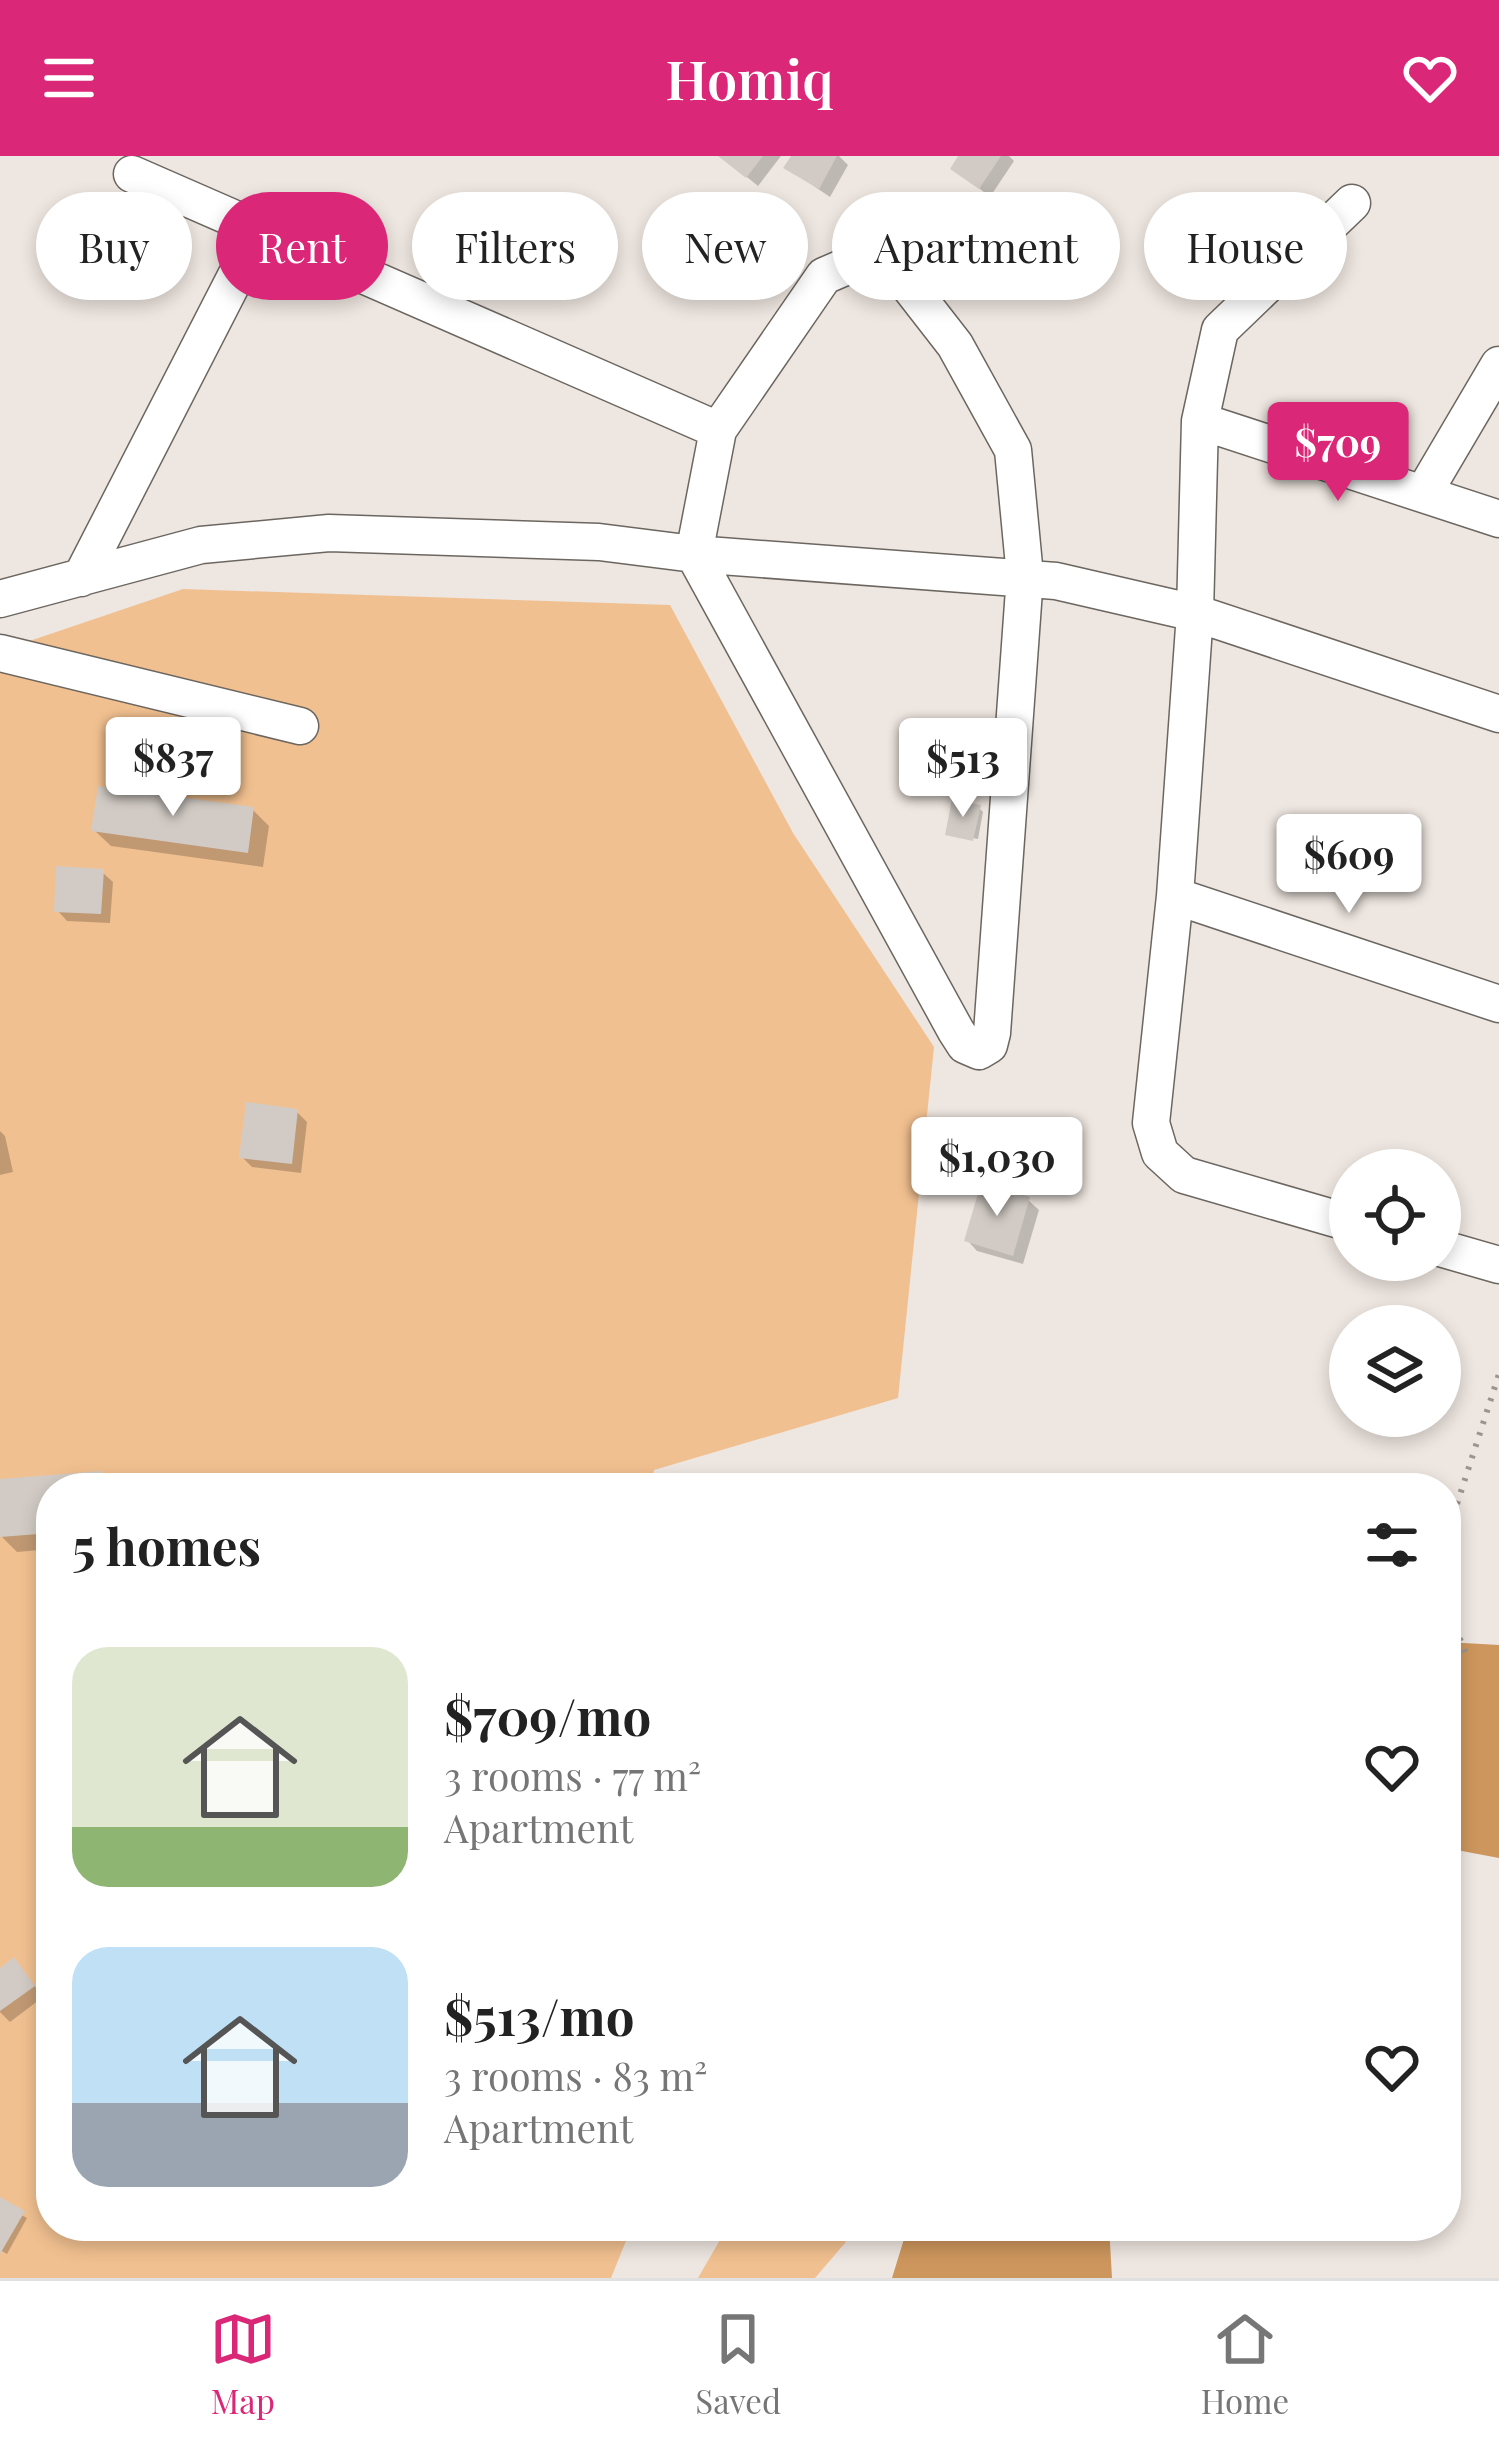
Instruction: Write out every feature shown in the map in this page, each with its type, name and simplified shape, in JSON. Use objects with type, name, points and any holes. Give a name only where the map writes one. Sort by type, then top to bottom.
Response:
[{"type":"street","points":[[132,174],[216,211]]},
{"type":"street","points":[[1329,1216],[1184,1175],[1160,1153],[1150,1123],[1175,896],[1195,613],[1200,421],[1220,329],[1352,203]]},
{"type":"street","points":[[861,260],[899,274],[955,345],[1013,450],[1025,576],[992,1033],[989,1045],[980,1051],[965,1045],[956,1031],[694,554],[718,430],[824,276],[861,260]]},
{"type":"street","points":[[388,287],[718,430]]},
{"type":"street","points":[[81,578],[224,300]]},
{"type":"street","points":[[1423,494],[1499,365]]},
{"type":"street","points":[[1200,421],[1499,520]]},
{"type":"street","points":[[0,599],[201,545],[328,533],[599,542],[694,554],[1025,576],[1195,613],[1499,714]]},
{"type":"street","points":[[0,653],[299,727]]},
{"type":"street","points":[[1175,896],[1499,1004]]},
{"type":"street","points":[[1461,1254],[1499,1265]]},
{"type":"path","points":[[1461,1492],[1499,1374]]},
{"type":"path","points":[[1461,1641],[1467,1656]]},
{"type":"shaded area","points":[[183,589],[670,605],[793,833],[934,1047],[898,1398],[654,1473],[36,1473],[36,2241],[626,2241],[611,2278],[0,2278],[0,651]]},
{"type":"shaded area","points":[[1461,1643],[1499,1645],[1499,1858],[1461,1851]]},
{"type":"shaded area","points":[[719,2241],[846,2241],[815,2278],[698,2278]]},
{"type":"shaded area","points":[[903,2241],[1110,2241],[1112,2278],[892,2278]]},
{"type":"building","points":[[718,156],[763,156],[746,178]]},
{"type":"building","points":[[791,156],[837,156],[819,189],[783,168]]},
{"type":"building","points":[[958,156],[1001,156],[979,189],[950,169]]},
{"type":"building","points":[[98,786],[254,807],[248,853],[91,831]]},
{"type":"building","points":[[952,799],[981,805],[973,841],[945,835]]},
{"type":"building","points":[[56,866],[104,869],[101,914],[54,912]]},
{"type":"building","points":[[246,1102],[298,1109],[292,1164],[239,1158]]},
{"type":"building","points":[[981,1183],[1030,1197],[1013,1256],[964,1241]]},
{"type":"building","points":[[36,1476],[36,1534],[0,1537],[0,1479]]},
{"type":"building","points":[[14,1957],[35,1986],[0,2011],[0,1968]]},
{"type":"building","points":[[0,2197],[25,2211],[0,2254]]}]
